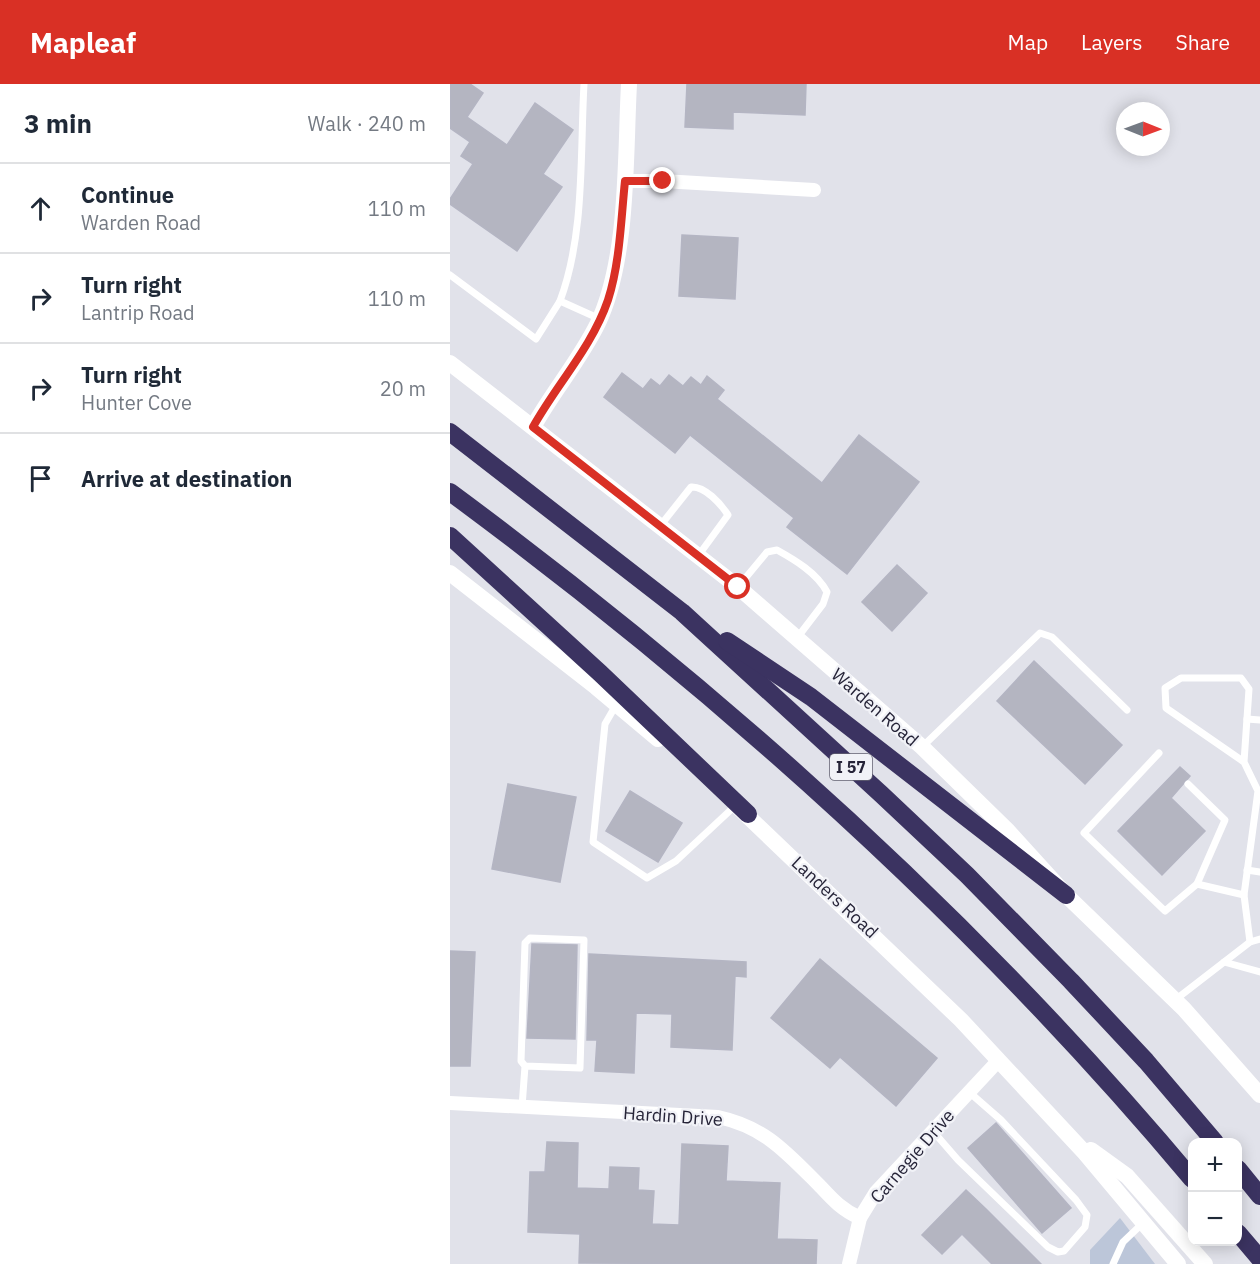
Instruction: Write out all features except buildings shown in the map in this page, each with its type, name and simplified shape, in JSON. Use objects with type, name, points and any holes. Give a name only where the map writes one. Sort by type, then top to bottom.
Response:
[{"type":"highway","name":"I 57","points":[[450,432],[682,612],[967,875],[1138,1053],[1211,1138]]},
{"type":"highway","name":"I 57","points":[[450,492],[674,665],[804,777],[1046,1015],[1146,1124],[1188,1174]]},
{"type":"highway","points":[[450,536],[600,673],[742,810]]},
{"type":"highway","points":[[682,612],[811,697],[1066,895]]},
{"type":"highway","points":[[1242,1174],[1260,1196]]},
{"type":"highway","points":[[1242,1238],[1260,1260]]},
{"type":"main road","points":[[533,427],[552,393],[584,349],[608,298],[625,181],[629,84]]},
{"type":"main road","name":"Warden Road","points":[[450,363],[738,587],[922,747],[1007,830],[1066,895],[1175,1000],[1260,1095]]},
{"type":"main road","name":"Landers Road","points":[[450,573],[616,704],[742,810],[887,946],[1063,1130],[1178,1264]]},
{"type":"main road","points":[[1063,1130],[1127,1176],[1205,1264]]},
{"type":"street","points":[[625,181],[663,181],[814,190]]},
{"type":"street","name":"Carnegie Drive","points":[[849,1264],[860,1218],[876,1192],[998,1061]]},
{"type":"street","name":"Hardin Drive","points":[[450,1103],[718,1117],[738,1121],[769,1137],[837,1205],[860,1218]]},
{"type":"lane","points":[[450,275],[536,339],[560,301],[571,270],[584,84]]},
{"type":"lane","points":[[560,301],[600,319]]},
{"type":"lane","points":[[660,526],[691,487],[696,486],[707,494],[728,516],[698,556]]},
{"type":"lane","points":[[738,587],[767,552],[777,550],[796,561],[823,584],[827,592],[823,604],[797,638]]},
{"type":"lane","points":[[922,747],[1040,633],[1052,637],[1127,710]]},
{"type":"lane","points":[[1244,762],[1249,689],[1241,678],[1181,678],[1165,688],[1166,708],[1244,762],[1258,791],[1257,823],[1244,895],[1250,942]]},
{"type":"lane","points":[[616,704],[605,724],[593,842],[647,878],[676,861],[742,810]]},
{"type":"lane","points":[[1247,719],[1260,720]]},
{"type":"lane","points":[[1159,753],[1084,833],[1165,911],[1197,884],[1225,820],[1188,784]]},
{"type":"lane","points":[[1247,870],[1260,872]]},
{"type":"lane","points":[[1197,884],[1244,895]]},
{"type":"lane","points":[[522,1107],[525,1066],[521,1061],[525,943],[530,938],[584,940],[580,1068],[525,1066]]},
{"type":"lane","points":[[1175,1000],[1250,942],[1260,939]]},
{"type":"lane","points":[[1224,962],[1260,972]]},
{"type":"lane","points":[[932,1130],[958,1160],[1048,1247],[1058,1252],[1064,1251],[1085,1227],[1086,1215],[1076,1200],[1001,1120],[969,1092]]},
{"type":"lane","points":[[1113,1264],[1123,1242],[1144,1222]]},
{"type":"shaded area","points":[[1120,1218],[1155,1264],[1090,1264],[1090,1250]]},
{"type":"route","points":[[663,181],[625,181],[618,244],[608,298],[598,324],[584,349],[552,393],[533,427],[738,587]]}]
